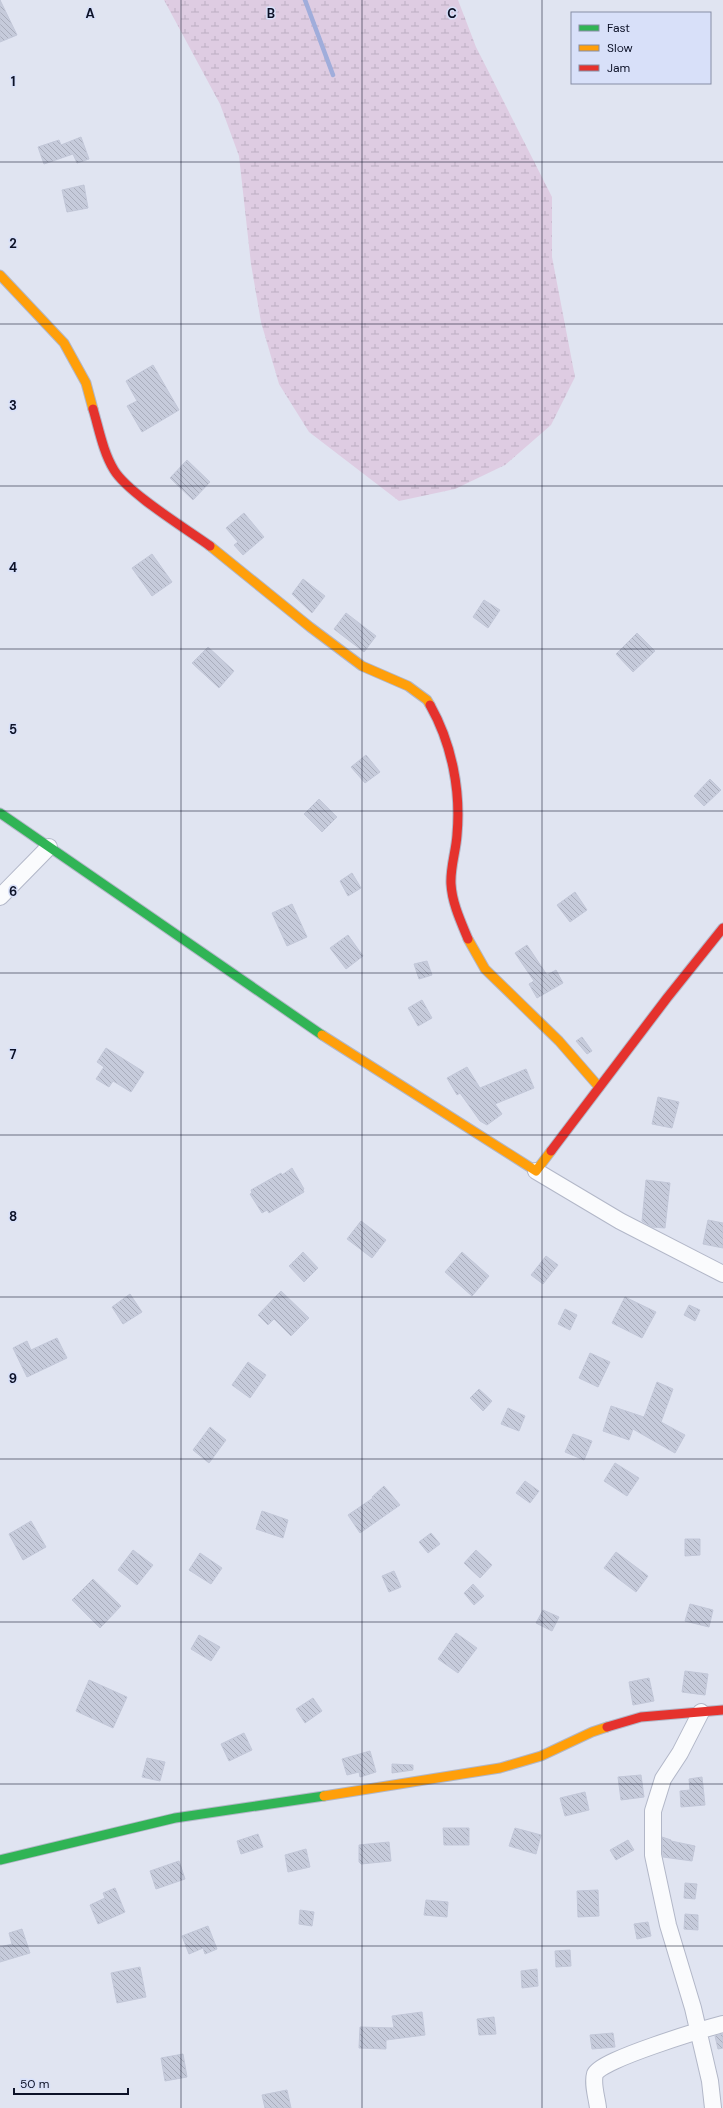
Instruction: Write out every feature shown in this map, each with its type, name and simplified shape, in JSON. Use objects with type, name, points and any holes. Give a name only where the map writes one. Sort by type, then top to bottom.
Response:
[{"type":"street","points":[[0,275],[64,343],[86,383],[104,449],[114,470],[129,487],[212,547],[310,627],[362,666],[408,686],[427,700],[439,721],[449,752],[457,789],[457,834],[451,884],[457,912],[470,945],[485,969],[559,1042],[599,1087]]},
{"type":"street","points":[[0,813],[315,1031],[536,1171],[620,1222],[723,1274]]},
{"type":"street","points":[[0,897],[49,847]]},
{"type":"street","points":[[536,1171],[667,998],[723,928]]},
{"type":"street","points":[[0,1860],[115,1831],[175,1818],[413,1783],[500,1768],[541,1756],[592,1732],[641,1718],[723,1710]]},
{"type":"street","points":[[701,1712],[680,1753],[663,1778],[653,1811],[653,1855],[668,1925],[698,2030],[710,2082],[713,2108]]},
{"type":"street","points":[[598,2108],[595,2074],[601,2068],[625,2056],[698,2030],[723,2024]]},
{"type":"green space","points":[[164,0],[458,0],[476,47],[552,197],[552,257],[575,377],[551,425],[505,465],[455,489],[399,501],[309,432],[279,384],[261,322],[251,264],[239,156],[220,104]]},
{"type":"building","points":[[0,0],[17,35],[0,42]]},
{"type":"building","points":[[81,137],[89,159],[77,163],[73,154],[44,164],[38,147],[59,140],[61,145]]},
{"type":"building","points":[[84,185],[88,208],[67,212],[62,190]]},
{"type":"building","points":[[153,365],[179,410],[142,432],[127,406],[137,401],[126,381]]},
{"type":"building","points":[[187,460],[210,482],[193,500],[170,478]]},
{"type":"building","points":[[244,513],[264,537],[243,555],[234,545],[238,542],[226,528]]},
{"type":"building","points":[[152,554],[172,582],[152,596],[132,568]]},
{"type":"building","points":[[303,579],[325,596],[312,613],[292,594]]},
{"type":"building","points":[[484,600],[500,610],[488,628],[473,617]]},
{"type":"building","points":[[346,613],[376,636],[364,652],[334,629]]},
{"type":"building","points":[[637,633],[655,651],[633,672],[616,654]]},
{"type":"building","points":[[208,647],[234,671],[219,688],[192,663]]},
{"type":"building","points":[[366,755],[380,772],[365,783],[351,767]]},
{"type":"building","points":[[710,779],[721,790],[704,806],[694,796]]},
{"type":"building","points":[[319,799],[337,817],[322,832],[304,814]]},
{"type":"building","points":[[352,873],[361,888],[348,896],[340,881]]},
{"type":"building","points":[[575,892],[587,910],[570,922],[557,905]]},
{"type":"building","points":[[292,904],[307,937],[287,946],[272,913]]},
{"type":"building","points":[[348,935],[363,956],[346,969],[330,948]]},
{"type":"building","points":[[527,945],[547,975],[556,970],[563,983],[537,998],[529,984],[534,981],[515,953]]},
{"type":"building","points":[[427,961],[432,975],[419,979],[414,964]]},
{"type":"building","points":[[422,1000],[432,1018],[418,1026],[408,1008]]},
{"type":"building","points":[[582,1037],[592,1051],[587,1054],[576,1041]]},
{"type":"building","points":[[106,1048],[144,1072],[131,1092],[113,1081],[109,1087],[96,1079],[104,1067],[97,1062]]},
{"type":"building","points":[[467,1067],[480,1088],[526,1069],[534,1088],[495,1104],[502,1114],[487,1125],[480,1121],[460,1093],[457,1095],[447,1078]]},
{"type":"building","points":[[658,1097],[679,1102],[672,1128],[652,1124]]},
{"type":"building","points":[[292,1168],[304,1189],[304,1192],[269,1213],[267,1210],[262,1213],[250,1194],[252,1193],[251,1190],[281,1173],[282,1175]]},
{"type":"building","points":[[646,1180],[670,1183],[665,1228],[652,1227],[642,1221]]},
{"type":"building","points":[[708,1220],[723,1223],[723,1248],[703,1244]]},
{"type":"building","points":[[361,1221],[386,1240],[372,1258],[347,1239]]},
{"type":"building","points":[[303,1252],[318,1268],[304,1282],[289,1266]]},
{"type":"building","points":[[462,1252],[489,1276],[472,1296],[445,1272]]},
{"type":"building","points":[[546,1256],[558,1265],[543,1284],[531,1275]]},
{"type":"building","points":[[281,1291],[309,1318],[291,1336],[274,1319],[268,1325],[258,1315]]},
{"type":"building","points":[[130,1294],[142,1312],[123,1324],[112,1307]]},
{"type":"building","points":[[625,1297],[656,1312],[642,1338],[612,1323]]},
{"type":"building","points":[[689,1305],[700,1310],[695,1321],[684,1315]]},
{"type":"building","points":[[565,1309],[577,1315],[570,1330],[558,1324]]},
{"type":"building","points":[[57,1338],[67,1358],[27,1377],[13,1348],[27,1341],[31,1350]]},
{"type":"building","points":[[590,1353],[610,1362],[598,1387],[579,1378]]},
{"type":"building","points":[[248,1362],[266,1375],[250,1398],[232,1385]]},
{"type":"building","points":[[657,1382],[673,1389],[661,1422],[685,1435],[675,1453],[633,1429],[629,1440],[603,1431],[611,1406],[644,1417]]},
{"type":"building","points":[[479,1389],[492,1401],[483,1411],[470,1398]]},
{"type":"building","points":[[508,1408],[525,1416],[519,1431],[501,1424]]},
{"type":"building","points":[[210,1427],[226,1440],[209,1463],[193,1450]]},
{"type":"building","points":[[573,1434],[592,1441],[584,1460],[565,1452]]},
{"type":"building","points":[[615,1463],[639,1478],[627,1496],[604,1481]]},
{"type":"building","points":[[525,1481],[539,1491],[530,1503],[516,1493]]},
{"type":"building","points":[[384,1486],[400,1505],[360,1533],[348,1515],[373,1498],[372,1497]]},
{"type":"building","points":[[262,1511],[288,1520],[283,1538],[256,1529]]},
{"type":"building","points":[[31,1521],[46,1547],[23,1560],[9,1534]]},
{"type":"building","points":[[431,1533],[440,1544],[428,1553],[419,1542]]},
{"type":"building","points":[[685,1539],[700,1539],[700,1555],[685,1556]]},
{"type":"building","points":[[133,1550],[153,1565],[137,1585],[118,1570]]},
{"type":"building","points":[[476,1550],[492,1565],[480,1578],[464,1563]]},
{"type":"building","points":[[616,1552],[648,1576],[636,1592],[604,1568]]},
{"type":"building","points":[[200,1553],[222,1568],[211,1584],[189,1570]]},
{"type":"building","points":[[394,1571],[401,1587],[389,1592],[382,1576]]},
{"type":"building","points":[[93,1579],[121,1606],[100,1628],[72,1600]]},
{"type":"building","points":[[473,1584],[484,1596],[474,1605],[464,1593]]},
{"type":"building","points":[[690,1604],[713,1610],[709,1627],[685,1621]]},
{"type":"building","points":[[543,1610],[559,1617],[552,1631],[536,1623]]},
{"type":"building","points":[[456,1633],[477,1648],[458,1673],[438,1659]]},
{"type":"building","points":[[199,1635],[220,1647],[211,1661],[191,1649]]},
{"type":"building","points":[[685,1671],[708,1674],[705,1695],[682,1692]]},
{"type":"building","points":[[649,1678],[654,1701],[633,1705],[629,1682]]},
{"type":"building","points":[[89,1680],[127,1697],[113,1728],[76,1711]]},
{"type":"building","points":[[313,1698],[322,1711],[305,1723],[296,1709]]},
{"type":"building","points":[[244,1733],[252,1750],[229,1761],[221,1744]]},
{"type":"building","points":[[370,1751],[376,1772],[360,1777],[359,1772],[347,1775],[342,1759]]},
{"type":"building","points":[[147,1758],[165,1762],[160,1781],[142,1777]]},
{"type":"building","points":[[392,1764],[413,1765],[413,1770],[392,1773]]},
{"type":"building","points":[[641,1775],[644,1797],[621,1800],[618,1777]]},
{"type":"building","points":[[702,1777],[705,1805],[681,1807],[680,1791],[690,1790],[689,1779]]},
{"type":"building","points":[[585,1792],[589,1810],[565,1816],[560,1798]]},
{"type":"building","points":[[443,1828],[469,1828],[469,1845],[444,1845]]},
{"type":"building","points":[[515,1828],[541,1835],[536,1854],[509,1846]]},
{"type":"building","points":[[258,1834],[263,1847],[241,1854],[237,1841]]},
{"type":"building","points":[[662,1837],[671,1841],[695,1846],[692,1861],[663,1857]]},
{"type":"building","points":[[628,1840],[634,1850],[616,1860],[610,1850]]},
{"type":"building","points":[[389,1842],[391,1861],[361,1864],[359,1862],[359,1845]]},
{"type":"building","points":[[306,1849],[310,1867],[288,1872],[285,1855]]},
{"type":"building","points":[[179,1861],[185,1879],[156,1889],[150,1871]]},
{"type":"building","points":[[685,1883],[697,1884],[695,1899],[684,1898]]},
{"type":"building","points":[[115,1888],[125,1912],[98,1924],[90,1905],[105,1898],[103,1893]]},
{"type":"building","points":[[598,1890],[599,1916],[578,1917],[577,1891]]},
{"type":"building","points":[[426,1900],[448,1902],[447,1917],[424,1915]]},
{"type":"building","points":[[300,1910],[314,1912],[312,1926],[299,1924]]},
{"type":"building","points":[[685,1914],[698,1915],[698,1930],[684,1929]]},
{"type":"building","points":[[648,1922],[651,1936],[637,1939],[634,1924]]},
{"type":"building","points":[[208,1926],[217,1949],[205,1954],[203,1948],[189,1954],[182,1936]]},
{"type":"building","points":[[22,1929],[30,1953],[0,1962],[0,1947],[12,1944],[9,1933]]},
{"type":"building","points":[[570,1950],[571,1966],[556,1967],[555,1951]]},
{"type":"building","points":[[140,1967],[146,1997],[117,2003],[111,1973]]},
{"type":"building","points":[[537,1969],[538,1986],[522,1988],[521,1971]]},
{"type":"building","points":[[422,2012],[425,2035],[386,2040],[386,2049],[359,2048],[360,2027],[394,2028],[392,2016]]},
{"type":"building","points":[[494,2017],[496,2034],[479,2035],[477,2019]]},
{"type":"building","points":[[613,2033],[615,2047],[592,2049],[590,2035]]},
{"type":"building","points":[[723,2034],[723,2048],[718,2049],[715,2036]]},
{"type":"building","points":[[183,2054],[187,2077],[165,2081],[161,2058]]},
{"type":"building","points":[[287,2090],[291,2108],[265,2108],[262,2095]]},
{"type":"waterway","points":[[305,0],[333,75]]},
{"type":"traffic: fast","points":[[0,813],[322,1035]]},
{"type":"traffic: fast","points":[[0,1860],[175,1818],[324,1796]]},
{"type":"traffic: slow","points":[[0,275],[64,343],[86,383],[93,409]]},
{"type":"traffic: slow","points":[[210,546],[310,627],[362,666],[408,686],[427,700],[430,705]]},
{"type":"traffic: slow","points":[[468,939],[485,969],[559,1041],[599,1087]]},
{"type":"traffic: slow","points":[[322,1035],[536,1171],[551,1151]]},
{"type":"traffic: slow","points":[[324,1796],[500,1768],[541,1756],[592,1732],[607,1727]]},
{"type":"traffic: jam","points":[[93,409],[107,456],[114,470],[121,479],[144,499],[210,546]]},
{"type":"traffic: jam","points":[[430,705],[444,736],[456,785],[458,818],[451,872],[451,884],[455,905],[468,939]]},
{"type":"traffic: jam","points":[[551,1151],[667,998],[723,928]]},
{"type":"traffic: jam","points":[[607,1727],[641,1717],[723,1710]]}]
